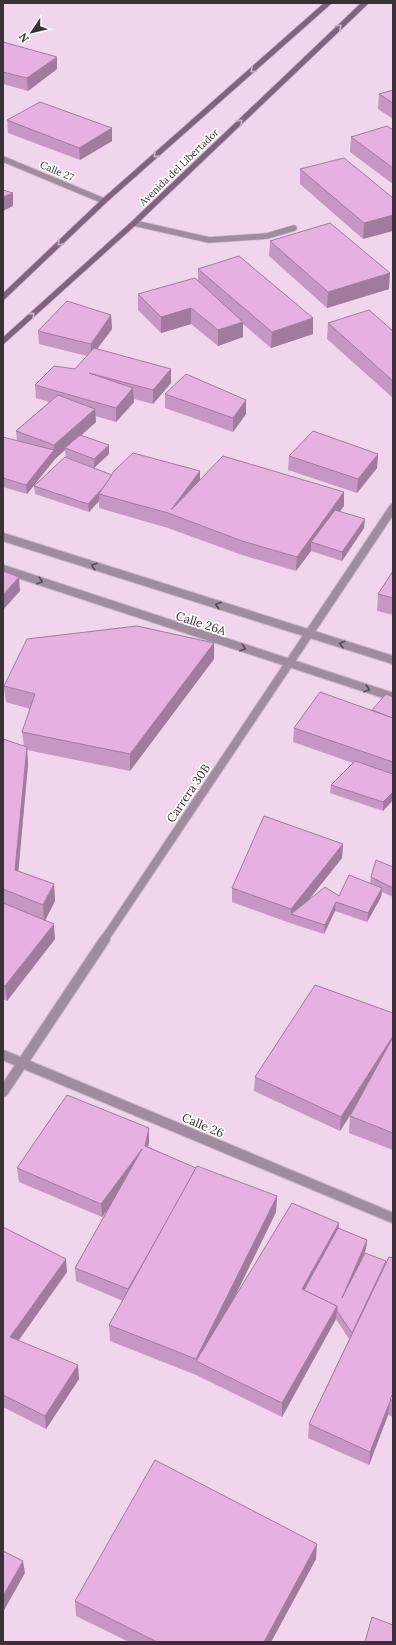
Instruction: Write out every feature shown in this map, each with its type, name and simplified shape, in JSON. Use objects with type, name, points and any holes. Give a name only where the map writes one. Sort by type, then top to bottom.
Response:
[{"type":"main road","name":"Avenida del Libertador","points":[[3,297],[104,201],[328,3]]},
{"type":"main road","name":"Avenida del Libertador","points":[[3,341],[134,223],[365,3]]},
{"type":"street","name":"Calle 27","points":[[3,158],[104,201]]},
{"type":"street","points":[[134,223],[209,240],[267,236],[294,228]]},
{"type":"street","name":"Carrera 30B","points":[[3,1092],[393,508]]},
{"type":"street","name":"Calle 26A","points":[[3,537],[393,660]]},
{"type":"street","name":"Calle 26A","points":[[3,568],[289,664],[393,697]]},
{"type":"street","name":"Calle 26","points":[[3,1055],[393,1218]]},
{"type":"building","points":[[3,42],[57,57],[27,78],[3,72]]},
{"type":"building","points":[[393,90],[393,103],[379,94]]},
{"type":"building","points":[[40,102],[112,128],[79,148],[7,120]]},
{"type":"building","points":[[387,126],[393,130],[393,168],[351,137]]},
{"type":"building","points":[[344,158],[393,198],[393,215],[364,223],[300,169]]},
{"type":"building","points":[[3,190],[13,193],[3,197]]},
{"type":"building","points":[[330,223],[390,273],[328,292],[270,241]]},
{"type":"building","points":[[239,256],[313,318],[272,332],[198,269]]},
{"type":"building","points":[[195,278],[243,322],[218,330],[191,308],[161,317],[138,294]]},
{"type":"building","points":[[67,301],[111,315],[91,344],[38,331]]},
{"type":"building","points":[[369,310],[393,331],[393,381],[328,323]]},
{"type":"building","points":[[94,348],[171,369],[153,390],[89,373],[133,388],[116,408],[35,385],[54,366],[75,369]]},
{"type":"building","points":[[186,374],[246,400],[233,418],[165,394]]},
{"type":"building","points":[[58,395],[95,409],[54,445],[16,431]]},
{"type":"building","points":[[313,431],[378,454],[358,479],[289,456]]},
{"type":"building","points":[[80,435],[109,445],[94,459],[65,448]]},
{"type":"building","points":[[3,437],[54,450],[26,485],[3,478]]},
{"type":"building","points":[[133,453],[200,471],[171,510],[223,456],[344,492],[297,557],[242,541],[168,513],[99,494],[114,471]]},
{"type":"building","points":[[65,457],[112,475],[102,489],[88,504],[34,486]]},
{"type":"building","points":[[335,510],[365,519],[342,552],[311,542]]},
{"type":"building","points":[[3,571],[19,577],[3,595]]},
{"type":"building","points":[[393,571],[393,598],[378,594]]},
{"type":"building","points":[[137,626],[214,643],[130,754],[22,732],[35,694],[4,686],[27,639]]},
{"type":"building","points":[[320,692],[393,718],[393,762],[294,728]]},
{"type":"building","points":[[386,694],[393,697],[393,718],[372,710]]},
{"type":"building","points":[[3,739],[27,747],[15,870],[54,884],[43,905],[3,889]]},
{"type":"building","points":[[355,761],[393,774],[393,792],[383,802],[331,785]]},
{"type":"building","points":[[264,816],[343,844],[291,909],[232,888]]},
{"type":"building","points":[[376,860],[393,867],[393,888],[371,877]]},
{"type":"building","points":[[349,875],[382,888],[368,913],[336,902],[325,925],[291,914],[325,887],[339,896]]},
{"type":"building","points":[[3,903],[54,924],[5,986],[3,986]]},
{"type":"building","points":[[315,985],[393,1013],[393,1036],[341,1117],[255,1077]]},
{"type":"building","points":[[393,1037],[393,1133],[350,1116]]},
{"type":"building","points":[[67,1095],[149,1128],[145,1146],[196,1168],[128,1289],[75,1268],[142,1149],[101,1204],[17,1168]]},
{"type":"building","points":[[197,1166],[277,1196],[196,1359],[109,1325]]},
{"type":"building","points":[[292,1203],[339,1223],[302,1289],[337,1306],[282,1403],[196,1361]]},
{"type":"building","points":[[3,1227],[66,1259],[10,1337],[78,1365],[45,1416],[3,1395]]},
{"type":"building","points":[[338,1228],[367,1240],[342,1298],[365,1253],[386,1261],[352,1333],[337,1311],[337,1306],[304,1290]]},
{"type":"building","points":[[389,1257],[393,1258],[393,1394],[370,1452],[309,1424]]},
{"type":"building","points":[[393,1394],[393,1401],[390,1399]]},
{"type":"building","points":[[155,1460],[317,1544],[264,1642],[157,1642],[75,1601]]},
{"type":"building","points":[[3,1551],[23,1561],[3,1596]]},
{"type":"building","points":[[372,1617],[393,1625],[393,1642],[365,1642]]}]
